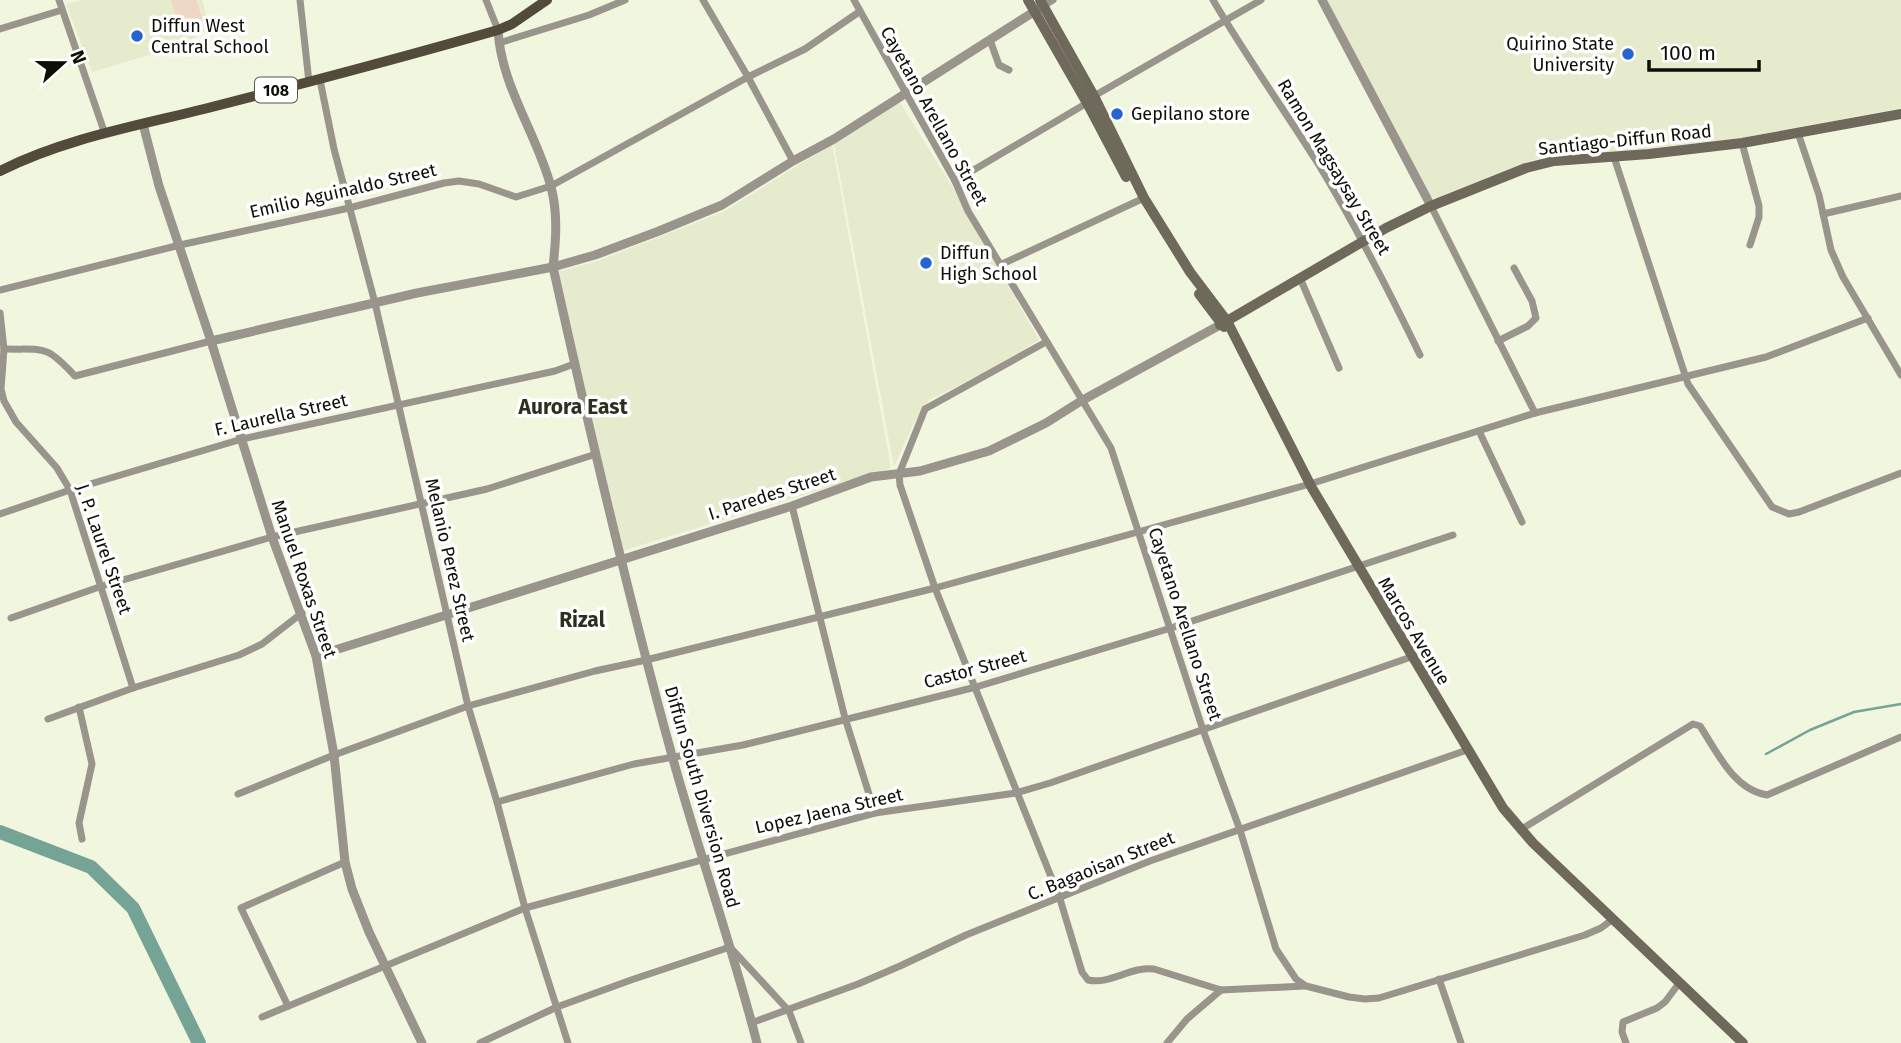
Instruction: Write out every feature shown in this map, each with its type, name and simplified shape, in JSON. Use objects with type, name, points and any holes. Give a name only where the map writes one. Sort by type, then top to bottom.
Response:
[{"type":"main road","name":"108","points":[[0,171],[55,149],[105,134],[315,81],[498,30],[532,6],[547,0]]},
{"type":"main road","name":"Marcos Avenue","points":[[1028,0],[1043,4],[1142,199],[1226,325],[1358,568],[1503,808],[1520,830],[1743,1043]]},
{"type":"main road","name":"Santiago-Diffun Road","points":[[1226,325],[1363,240],[1431,206],[1526,168],[1554,160],[1614,157],[1742,143],[1901,114]]},
{"type":"street","points":[[59,0],[105,134]]},
{"type":"street","name":"Melanio Perez Street","points":[[300,0],[315,81],[375,303],[468,706],[525,908],[568,1043]]},
{"type":"street","points":[[486,0],[498,30]]},
{"type":"street","points":[[499,43],[589,15],[625,0]]},
{"type":"street","points":[[703,0],[793,161]]},
{"type":"street","name":"Ramon Magsaysay Street","points":[[1213,0],[1316,160],[1363,240],[1420,355]]},
{"type":"street","points":[[955,181],[1261,0]]},
{"type":"street","points":[[1322,0],[1431,206],[1535,413]]},
{"type":"street","name":"Cayetano Arellano Street","points":[[856,1],[859,12],[955,181],[968,211],[1111,448],[1203,730],[1240,831],[1276,948],[1296,979],[1306,986]]},
{"type":"street","points":[[4,349],[45,349],[56,356],[75,376],[211,341],[375,303],[553,267],[595,255],[722,205],[834,139],[1043,4]]},
{"type":"street","points":[[0,29],[62,10]]},
{"type":"street","name":"Emilio Aguinaldo Street","points":[[0,290],[444,183],[459,181],[479,184],[516,197],[551,186],[748,77],[805,49],[859,12]]},
{"type":"street","name":"Diffun South Diversion Road","points":[[498,30],[499,43],[515,97],[551,186],[556,240],[553,267],[574,364],[646,660],[757,1043]]},
{"type":"street","points":[[990,40],[999,65],[1009,70]]},
{"type":"street","name":"Manuel Roxas Street","points":[[143,124],[159,186],[272,537],[316,656],[334,755],[345,862],[356,900],[422,1043]]},
{"type":"street","points":[[1798,133],[1814,177],[1831,250],[1843,277],[1901,375]]},
{"type":"street","points":[[1742,143],[1759,206],[1759,217],[1750,245]]},
{"type":"street","points":[[1614,157],[1685,375],[1694,395],[1772,508],[1780,512],[1799,512],[1901,473]]},
{"type":"street","points":[[1823,214],[1901,196]]},
{"type":"street","points":[[1000,265],[1142,199]]},
{"type":"street","points":[[1498,341],[1528,326],[1536,318],[1532,301],[1514,268]]},
{"type":"street","points":[[1300,278],[1339,368]]},
{"type":"street","name":"J. P. Laurel Street","points":[[0,313],[4,349],[0,389],[9,412],[50,458],[69,490],[133,688]]},
{"type":"street","points":[[238,794],[334,755],[468,706],[595,671],[935,588],[1138,532],[1310,484],[1535,413],[1766,357],[1868,318]]},
{"type":"street","name":"I. Paredes Street","points":[[316,656],[792,506],[871,477],[920,471],[989,451],[1226,325]]},
{"type":"street","points":[[1046,342],[925,409],[899,474],[900,485],[935,588],[1060,899],[1082,972],[1088,980],[1096,982],[1143,968],[1220,990],[1306,986],[1364,999],[1379,998],[1585,934],[1601,928],[1613,919]]},
{"type":"street","name":"F. Laurella Street","points":[[0,514],[69,490],[242,439],[555,371],[574,364]]},
{"type":"street","points":[[1479,431],[1522,522]]},
{"type":"street","points":[[11,618],[102,586],[272,537],[487,489],[596,454]]},
{"type":"street","points":[[792,506],[845,718],[875,813]]},
{"type":"street","name":"Castor Street","points":[[497,802],[634,764],[743,745],[976,687],[1171,628],[1452,535]]},
{"type":"street","points":[[48,719],[133,688],[239,655],[262,644],[302,613]]},
{"type":"street","name":"Lopez Jaena Street","points":[[262,1017],[525,908],[875,813],[1016,793],[1411,657]]},
{"type":"street","points":[[79,707],[92,764],[79,823],[82,839]]},
{"type":"street","points":[[1520,830],[1693,724],[1700,726],[1734,777],[1758,794],[1767,795],[1901,737]]},
{"type":"street","name":"C. Bagaoisan Street","points":[[751,1023],[789,1011],[900,966],[966,935],[1150,861],[1467,750]]},
{"type":"street","points":[[288,1006],[241,908],[345,862]]},
{"type":"street","points":[[480,1043],[557,1007],[631,979],[730,947],[789,1011],[801,1043]]},
{"type":"street","points":[[1439,979],[1461,1043]]},
{"type":"street","points":[[1626,1043],[1622,1032],[1623,1023],[1657,1008],[1680,982]]},
{"type":"street","points":[[1167,1043],[1187,1019],[1220,990]]},
{"type":"shaded area","name":"Diffun West Central School","points":[[82,0],[202,0],[210,28],[182,45],[92,72],[66,4]]},
{"type":"shaded area","points":[[171,0],[196,0],[205,26],[182,33]]},
{"type":"shaded area","name":"Quirino State University","points":[[1327,0],[1901,0],[1901,108],[1742,138],[1627,151],[1541,157],[1437,199],[1429,195]]},
{"type":"shaded area","name":"Diffun High School","points":[[899,101],[953,188],[1039,340],[982,374],[929,400],[913,425],[894,467],[834,144]]},
{"type":"shaded area","points":[[832,144],[891,468],[622,551],[556,272],[595,262],[723,212]]},
{"type":"waterway","points":[[1766,754],[1810,730],[1854,712],[1901,704]]},
{"type":"waterway","points":[[0,832],[91,867],[133,908],[199,1043]]},
{"type":"place","name":"Diffun West Central School","points":[[137,36]]},
{"type":"place","name":"Quirino State University","points":[[1628,54]]},
{"type":"place","name":"Gepilano store","points":[[1117,114]]},
{"type":"place","name":"Diffun High School","points":[[926,263]]},
{"type":"district","name":"Aurora East","points":[[573,407]]},
{"type":"district","name":"Rizal","points":[[582,620]]}]
